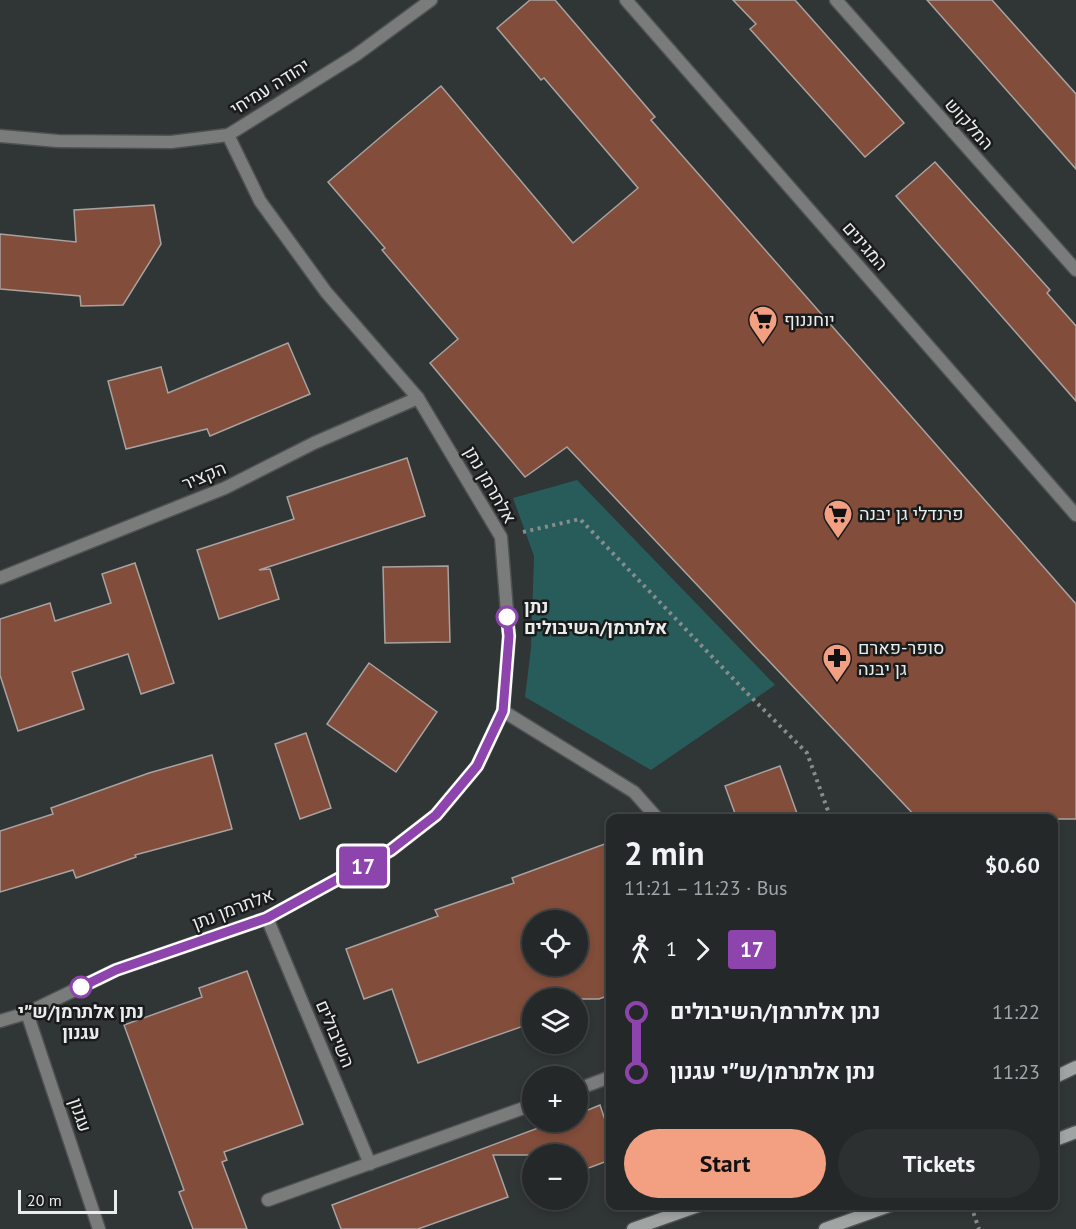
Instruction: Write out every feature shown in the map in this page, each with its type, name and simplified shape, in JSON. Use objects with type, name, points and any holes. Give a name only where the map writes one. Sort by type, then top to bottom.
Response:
[{"type":"main road","points":[[1058,1076],[1076,1067]]},
{"type":"main road","points":[[1058,1140],[1076,1132]]},
{"type":"main road","points":[[633,1229],[687,1210]]},
{"type":"main road","points":[[825,1229],[878,1210]]},
{"type":"street","name":"יהודה עמיחי","points":[[0,136],[58,141],[171,142],[228,135],[356,54],[430,0]]},
{"type":"street","name":"המגינים","points":[[626,0],[1076,515]]},
{"type":"street","name":"המלקוש","points":[[836,0],[1076,270]]},
{"type":"street","name":"אלתרמן נתן","points":[[0,1021],[27,1013],[116,970],[267,918],[391,850],[436,815],[477,766],[503,711],[509,636],[501,537],[418,398],[326,292],[260,201],[228,135]]},
{"type":"street","name":"הקציר","points":[[0,578],[225,488],[314,443],[418,398]]},
{"type":"street","points":[[503,711],[634,792],[654,814]]},
{"type":"street","name":"השיבולים","points":[[267,918],[370,1164]]},
{"type":"street","name":"עגנון","points":[[27,1013],[99,1229]]},
{"type":"street","points":[[588,1085],[606,1078]]},
{"type":"street","points":[[268,1200],[522,1109]]},
{"type":"path","points":[[501,537],[580,519],[807,753],[829,814]]},
{"type":"path","points":[[972,1210],[979,1229]]},
{"type":"shaded area","points":[[577,480],[775,685],[651,770],[525,697],[531,648],[534,556],[513,498]]},
{"type":"building","name":"פרנדלי גן יבנה","points":[[530,0],[555,0],[655,117],[651,120],[1076,604],[1076,819],[1058,819],[1058,814],[913,814],[567,447],[525,477],[430,363],[458,339],[382,250],[385,248],[328,182],[397,123],[441,86],[573,243],[638,188],[544,78],[541,80],[497,28]]},
{"type":"building","points":[[733,0],[795,0],[904,123],[865,157],[750,29],[756,24]]},
{"type":"building","points":[[927,0],[992,0],[1076,94],[1076,169]]},
{"type":"building","points":[[935,162],[1050,290],[1047,293],[1076,326],[1076,401],[896,196]]},
{"type":"building","points":[[154,205],[161,244],[123,305],[81,306],[80,296],[0,289],[0,234],[76,242],[74,210]]},
{"type":"building","points":[[288,343],[310,394],[210,436],[207,429],[126,449],[108,381],[161,367],[168,393]]},
{"type":"building","points":[[407,458],[425,516],[259,570],[270,569],[279,599],[219,619],[197,550],[294,519],[287,497]]},
{"type":"building","points":[[135,563],[174,683],[141,694],[128,654],[72,672],[84,709],[18,731],[0,675],[0,619],[50,603],[55,621],[111,603],[102,574]]},
{"type":"building","points":[[448,566],[450,642],[385,643],[383,567]]},
{"type":"building","points":[[369,663],[437,712],[396,772],[327,724]]},
{"type":"building","points":[[306,733],[331,808],[300,819],[275,744]]},
{"type":"building","points":[[212,755],[232,829],[135,855],[136,857],[76,878],[73,870],[0,892],[0,831],[53,814],[51,808],[149,773]]},
{"type":"building","points":[[780,766],[797,814],[735,814],[725,786]]},
{"type":"building","points":[[606,843],[606,996],[588,999],[588,988],[522,988],[522,1027],[418,1063],[392,989],[364,999],[346,949],[438,916],[435,910],[514,883],[512,878]]},
{"type":"building","points":[[247,971],[303,1124],[224,1152],[227,1160],[222,1162],[247,1229],[193,1229],[179,1192],[184,1190],[124,1025],[202,997],[199,988]]},
{"type":"building","points":[[600,1105],[606,1123],[606,1162],[588,1168],[588,1144],[522,1144],[522,1155],[493,1155],[508,1197],[418,1229],[341,1229],[332,1205],[527,1132],[588,1132],[588,1110]]},
{"type":"bus line","name":"17","points":[[81,987],[116,970],[267,918],[391,850],[436,815],[477,766],[503,711],[509,636],[507,617]]},
{"type":"place","name":"יוחננוף","points":[[763,346]]},
{"type":"place","name":"פרנדלי גן יבנה","points":[[838,540]]},
{"type":"place","name":"נתן אלתרמן/השיבולים","points":[[507,617]]},
{"type":"place","name":"סופר-פארם גן יבנה","points":[[837,684]]},
{"type":"place","name":"נתן אלתרמן/ש״י עגנון","points":[[81,987]]}]
